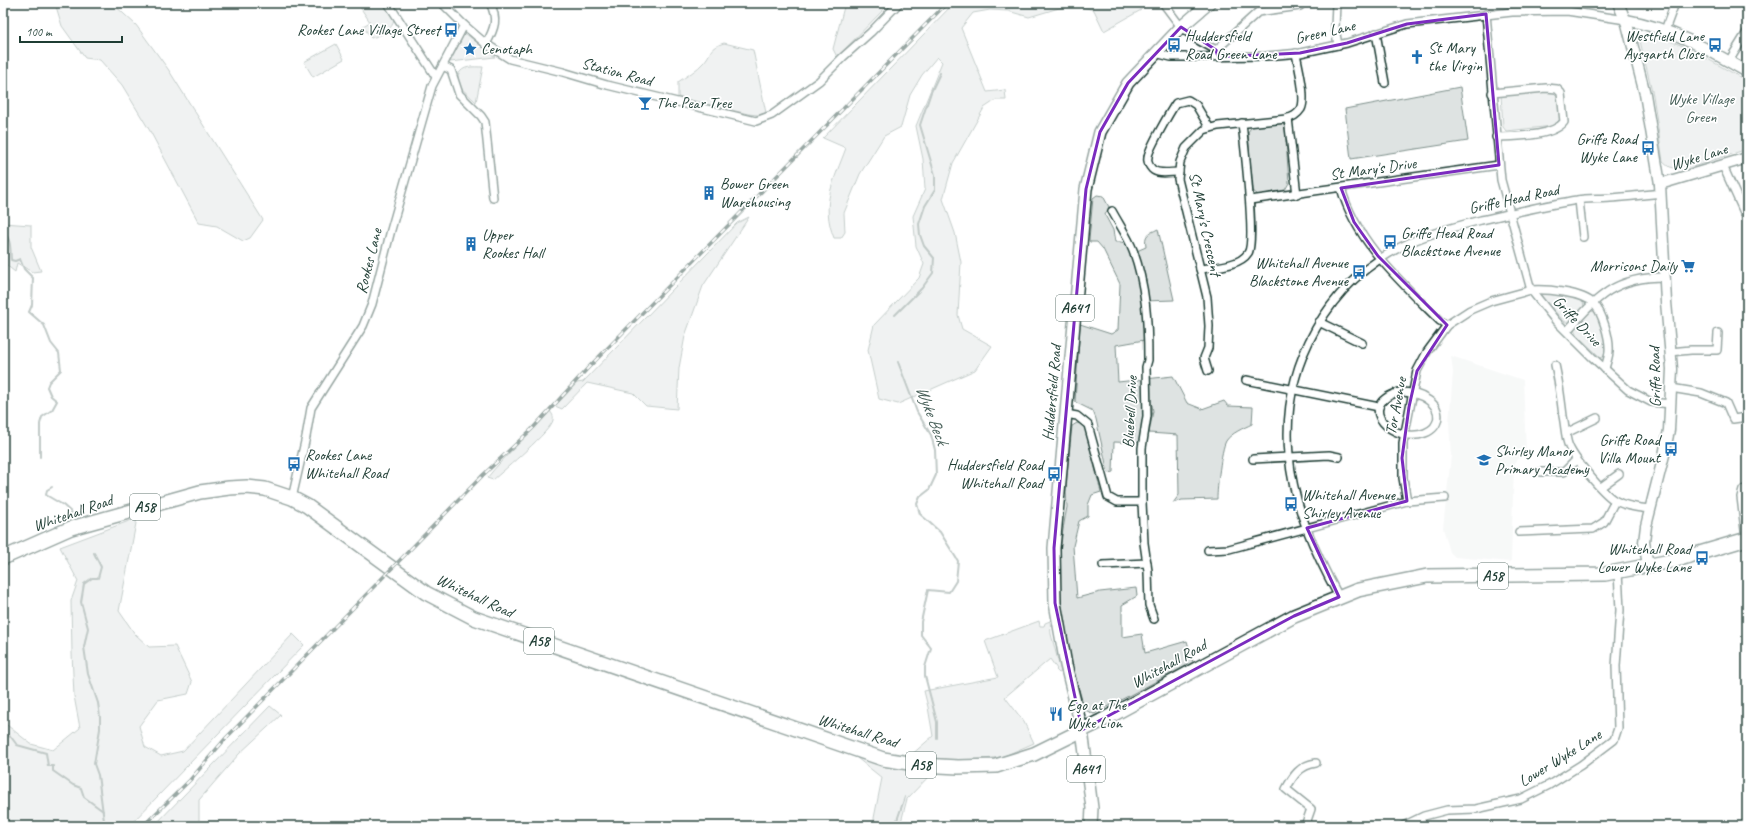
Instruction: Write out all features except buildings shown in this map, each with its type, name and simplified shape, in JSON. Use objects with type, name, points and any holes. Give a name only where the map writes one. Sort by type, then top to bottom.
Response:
[{"type":"highway","name":"Whitehall Road","points":[[3,558],[71,528],[200,492],[248,487],[265,489],[292,498],[323,517],[426,593],[474,618],[883,759],[922,765],[958,767],[996,766],[1034,754],[1082,730],[1294,616],[1358,590],[1389,582],[1428,576],[1605,574],[1676,560],[1747,539]]},
{"type":"main road","name":"Huddersfield Road","points":[[1091,826],[1092,808],[1082,730],[1066,665],[1055,603],[1054,548],[1086,189],[1100,132],[1128,83],[1181,27],[1209,3]]},
{"type":"street","points":[[388,3],[436,77]]},
{"type":"street","name":"Station Road","points":[[442,3],[486,44],[510,59],[607,85],[756,121],[772,115],[819,81],[871,32],[899,3]]},
{"type":"street","points":[[486,44],[494,31],[496,14],[490,3]]},
{"type":"street","points":[[1163,3],[1181,27]]},
{"type":"street","points":[[1336,3],[1335,28],[1338,45]]},
{"type":"street","name":"Griffe Road","points":[[1618,3],[1626,20],[1645,94],[1660,189],[1670,352],[1670,423],[1664,455],[1646,526],[1644,542],[1648,565]]},
{"type":"street","points":[[1665,30],[1675,3]]},
{"type":"street","points":[[1217,53],[1258,12],[1300,6]]},
{"type":"street","name":"Green Lane","points":[[1155,53],[1171,57],[1217,53],[1266,56],[1296,53],[1338,45],[1407,24],[1512,12],[1567,11],[1626,20]]},
{"type":"street","points":[[1486,14],[1499,165],[1509,214],[1531,290]]},
{"type":"street","points":[[1626,20],[1665,30],[1698,44],[1747,72]]},
{"type":"street","name":"Rookes Lane","points":[[292,498],[311,408],[363,326],[372,304],[432,86],[464,25]]},
{"type":"street","name":"Green Lane","points":[[1181,27],[1217,53]]},
{"type":"street","points":[[1729,61],[1747,32]]},
{"type":"street","points":[[1376,34],[1385,83]]},
{"type":"street","points":[[1179,172],[1158,172],[1152,169],[1148,164],[1148,155],[1176,103],[1188,100],[1196,105],[1209,127],[1288,118],[1297,114],[1302,106],[1302,94],[1296,53]]},
{"type":"street","points":[[443,66],[451,70],[459,94],[485,122],[493,198]]},
{"type":"street","points":[[1492,93],[1553,88],[1560,91],[1562,99],[1564,122],[1555,130],[1496,137]]},
{"type":"street","points":[[1288,118],[1297,195]]},
{"type":"street","points":[[1200,269],[1234,263],[1243,259],[1249,253],[1252,243],[1250,200],[1242,123]]},
{"type":"street","name":"St Mary's Crescent","points":[[1208,371],[1204,358],[1208,348],[1207,297],[1181,192],[1179,172],[1180,162],[1189,144],[1209,127]]},
{"type":"street","name":"Wyke Lane","points":[[1660,189],[1747,158]]},
{"type":"street","name":"St Mary's Drive","points":[[1250,200],[1297,195],[1499,165]]},
{"type":"street","points":[[1723,166],[1747,219]]},
{"type":"street","points":[[1341,188],[1354,222],[1380,258],[1398,280],[1440,321],[1447,325]]},
{"type":"street","name":"Griffe Head Road","points":[[1339,597],[1325,571],[1307,528],[1294,488],[1289,456],[1289,423],[1293,389],[1310,338],[1319,322],[1339,294],[1352,280],[1380,258],[1412,241],[1433,234],[1509,214],[1579,200],[1660,189]]},
{"type":"street","points":[[1579,200],[1582,237]]},
{"type":"street","name":"Bluebell Drive","points":[[1112,211],[1132,249],[1144,290],[1147,307],[1147,416],[1142,448],[1142,502],[1149,605],[1154,619]]},
{"type":"street","points":[[1567,331],[1593,302],[1609,290],[1628,280],[1665,277]]},
{"type":"street","name":"Griffe Drive","points":[[1447,325],[1470,310],[1491,301],[1531,290],[1545,289],[1568,292],[1593,302],[1598,308],[1604,322],[1609,342],[1609,351],[1605,369]]},
{"type":"street","name":"Griffe Drive","points":[[1531,290],[1556,322],[1605,369],[1634,393],[1651,402],[1671,404]]},
{"type":"street","points":[[1319,322],[1362,343]]},
{"type":"street","name":"Tor Avenue","points":[[1407,501],[1402,458],[1404,434],[1417,371],[1447,325]]},
{"type":"street","points":[[1670,352],[1717,350],[1718,333]]},
{"type":"street","points":[[1555,365],[1559,382],[1568,446],[1576,460],[1615,501],[1640,508],[1650,509]]},
{"type":"street","points":[[1246,380],[1379,407]]},
{"type":"street","points":[[1671,388],[1701,393],[1726,403],[1733,419],[1747,417]]},
{"type":"street","points":[[1399,392],[1412,393],[1428,399],[1434,405],[1438,418],[1437,425],[1426,433],[1415,436],[1393,431],[1380,419],[1378,411],[1379,407],[1380,404],[1390,395],[1399,392]]},
{"type":"street","points":[[1066,414],[1077,416],[1088,425],[1108,497],[1117,502],[1142,502]]},
{"type":"street","points":[[1566,434],[1597,418]]},
{"type":"street","points":[[1253,459],[1329,455],[1339,457]]},
{"type":"street","points":[[1541,472],[1564,472],[1576,460]]},
{"type":"street","points":[[1601,487],[1619,474]]},
{"type":"street","points":[[1747,488],[1742,490],[1741,497],[1747,539]]},
{"type":"street","points":[[1208,550],[1229,549],[1407,501],[1445,498]]},
{"type":"street","points":[[1519,532],[1593,529],[1604,522],[1615,501]]},
{"type":"street","points":[[1103,565],[1147,563]]},
{"type":"street","name":"Lower Wyke Lane","points":[[1404,826],[1424,816],[1447,810],[1476,809],[1521,799],[1549,785],[1581,765],[1614,740],[1618,728],[1616,666],[1620,610],[1618,572]]},
{"type":"street","points":[[1305,826],[1311,809],[1286,789],[1294,774],[1308,764],[1316,763]]},
{"type":"highlighted area","points":[[1486,14],[1499,165],[1341,188],[1354,222],[1378,256],[1447,325],[1417,371],[1409,407],[1402,458],[1407,501],[1307,528],[1339,597],[1294,616],[1082,730],[1055,603],[1054,548],[1086,189],[1100,132],[1128,83],[1181,27],[1216,50],[1218,57],[1300,53],[1347,43],[1407,24]]},
{"type":"shaded area","points":[[1629,3],[1645,3],[1644,10],[1631,6]]},
{"type":"shaded area","name":"Shirley Manor Primary Academy","points":[[1451,356],[1523,380],[1526,450],[1514,464],[1511,562],[1455,557],[1450,552],[1443,528],[1451,456],[1449,423],[1453,372]]},
{"type":"green space","points":[[55,3],[112,3],[136,25],[168,69],[263,220],[250,238],[243,241],[217,226],[199,223],[150,131],[122,85],[100,60],[85,58],[62,26]]},
{"type":"green space","points":[[386,3],[393,14],[394,19],[391,27],[383,33],[371,38],[363,26],[370,22],[358,4]]},
{"type":"green space","points":[[845,3],[890,3],[837,57],[833,49]]},
{"type":"green space","points":[[954,3],[1143,3],[1141,10],[1104,31],[1094,10],[1078,6],[1059,8],[1029,17],[1008,11],[990,10],[973,13],[961,28],[987,92],[1005,90],[1006,100],[996,100],[984,108],[953,163],[943,199],[955,233],[961,262],[958,315],[962,329],[992,346],[975,370],[898,404],[879,399],[868,350],[874,325],[919,278],[924,264],[916,246],[913,216],[925,189],[923,159],[916,126],[942,62],[937,57],[922,75],[910,95],[901,127],[884,136],[860,174],[844,213],[845,232],[841,238],[834,238],[828,214],[828,203],[833,182],[846,148],[823,138]]},
{"type":"green space","name":"Wyke Village Green","points":[[1648,32],[1688,48],[1747,81],[1747,149],[1684,170],[1670,167],[1663,161],[1653,95],[1640,41],[1643,35]]},
{"type":"green space","points":[[465,33],[495,57],[450,62]]},
{"type":"green space","points":[[724,43],[753,50],[766,113],[758,115],[748,114],[678,97],[678,82],[701,65],[713,48]]},
{"type":"green space","points":[[336,44],[344,59],[313,77],[304,62]]},
{"type":"green space","points":[[483,67],[476,102],[459,86],[458,75],[465,68]]},
{"type":"green space","points":[[1460,87],[1468,141],[1351,159],[1345,109]]},
{"type":"green space","points":[[1548,91],[1557,93],[1560,105],[1560,119],[1553,126],[1506,131],[1503,127],[1501,95]]},
{"type":"green space","points":[[1282,123],[1285,127],[1289,183],[1285,190],[1258,195],[1252,190],[1248,132],[1252,126]]},
{"type":"green space","points":[[1097,195],[1103,196],[1109,207],[1105,215],[1113,230],[1115,242],[1125,244],[1129,247],[1132,253],[1146,247],[1146,237],[1158,229],[1174,300],[1144,301],[1144,340],[1116,345],[1118,382],[1173,376],[1187,403],[1202,409],[1224,401],[1228,406],[1253,407],[1252,424],[1228,438],[1224,446],[1217,499],[1182,500],[1173,503],[1179,495],[1178,435],[1149,433],[1153,411],[1152,405],[1148,403],[1142,432],[1140,433],[1139,443],[1114,442],[1113,472],[1108,473],[1093,411],[1075,402],[1080,324],[1111,334],[1118,330],[1120,284],[1103,249],[1097,242],[1090,242],[1089,240],[1093,198]]},
{"type":"green space","points":[[749,217],[703,286],[685,336],[679,368],[677,409],[646,406],[633,393],[587,383],[562,409],[555,406],[577,383],[583,382],[737,223]]},
{"type":"green space","points":[[3,223],[31,225],[31,247],[41,271],[32,272],[17,263],[15,272],[5,264],[3,258]]},
{"type":"green space","points":[[1543,292],[1568,295],[1583,302],[1584,307],[1572,322],[1565,322],[1540,296]]},
{"type":"green space","points":[[1590,311],[1595,312],[1603,333],[1605,356],[1601,358],[1577,335],[1574,329]]},
{"type":"green space","points":[[550,411],[553,416],[553,420],[545,432],[493,480],[487,478],[502,461]]},
{"type":"green space","points":[[1077,423],[1083,424],[1085,428],[1101,492],[1092,495],[1088,505],[1088,516],[1079,521],[1073,546],[1077,598],[1100,592],[1136,588],[1137,596],[1122,605],[1122,637],[1142,634],[1145,653],[1187,641],[1193,662],[1094,714],[1085,710],[1076,680],[1062,617],[1059,585],[1061,546],[1067,507],[1066,484],[1072,426]]},
{"type":"green space","points":[[137,518],[119,611],[135,634],[149,647],[175,646],[192,682],[188,694],[158,700],[139,726],[145,747],[161,756],[183,751],[293,634],[304,645],[129,826],[3,826],[3,722],[31,744],[53,750],[80,728],[74,696],[71,601],[78,581],[60,547]]},
{"type":"green space","points":[[1039,621],[1040,626],[1044,626],[1045,623],[1050,621],[1051,634],[1061,672],[1059,673],[1056,670],[1057,669],[1050,659],[1005,697],[1024,722],[1034,743],[1002,757],[965,761],[910,756],[933,736],[924,691],[998,677],[985,641]]},
{"type":"green space","points":[[270,706],[281,715],[239,754],[199,800],[199,826],[154,826]]},
{"type":"green space","points":[[857,758],[907,770],[932,773],[907,799],[901,822],[905,826],[875,826],[874,818],[882,778]]},
{"type":"waterway","name":"Wyke Beck","points":[[895,315],[922,288],[933,273],[934,258],[924,246],[920,235],[919,224],[925,206],[935,190],[935,175],[920,125],[931,92],[940,73]]},
{"type":"waterway","points":[[3,232],[9,241],[11,260],[15,261],[20,259],[24,269],[33,278],[32,305],[29,312],[44,325],[51,343],[59,353],[61,370],[49,382],[47,387],[51,396],[57,401],[52,410],[42,417],[40,424],[40,457]]},
{"type":"waterway","name":"Wyke Beck","points":[[898,362],[917,412],[931,435],[935,450],[936,475],[929,490],[920,497],[917,504],[920,514],[940,532],[958,561],[956,581],[949,592],[928,590],[921,622],[921,635],[931,648],[925,667],[925,676],[937,722],[937,738]]},
{"type":"waterway","points":[[52,487],[47,490],[46,495],[63,505],[72,513]]},
{"type":"waterway","points":[[94,553],[101,567],[98,578],[92,578],[84,584],[81,602],[88,628],[84,647],[88,674],[98,703],[100,717],[100,729],[94,764],[98,775],[104,821],[108,826],[118,822],[127,826]]},
{"type":"waterway","points":[[3,734],[11,737],[17,745],[46,753],[48,766],[53,766],[53,771],[73,785],[81,788],[84,797],[103,811]]},
{"type":"waterway","name":"Wyke Beck","points":[[895,826],[905,797]]},
{"type":"railway","points":[[143,826],[190,780],[226,738],[483,475],[533,428],[588,368],[947,3]]},
{"type":"place","name":"Rookes Lane Village Street","points":[[451,30]]},
{"type":"place","name":"Huddersfield Road Green Lane","points":[[1174,45]]},
{"type":"place","name":"Westfield Lane Aysgarth Close","points":[[1715,45]]},
{"type":"place","name":"Cenotaph","points":[[470,49]]},
{"type":"place","name":"St Mary the Virgin","points":[[1417,57]]},
{"type":"place","name":"The Pear Tree","points":[[645,103]]},
{"type":"place","name":"Griffe Road Wyke Lane","points":[[1648,148]]},
{"type":"place","name":"Bower Green Warehousing","points":[[709,193]]},
{"type":"place","name":"Griffe Head Road Blackstone Avenue","points":[[1390,242]]},
{"type":"place","name":"Upper Rookes Hall","points":[[471,244]]},
{"type":"place","name":"Morrisons Daily","points":[[1688,266]]},
{"type":"place","name":"Whitehall Avenue Blackstone Avenue","points":[[1359,272]]},
{"type":"place","name":"Griffe Road Villa Mount","points":[[1671,449]]},
{"type":"place","name":"Shirley Manor Primary Academy","points":[[1484,460]]},
{"type":"place","name":"Rookes Lane Whitehall Road","points":[[294,464]]},
{"type":"place","name":"Huddersfield Road Whitehall Road","points":[[1054,474]]},
{"type":"place","name":"Whitehall Avenue Shirley Avenue","points":[[1291,504]]},
{"type":"place","name":"Whitehall Road Lower Wyke Lane","points":[[1702,558]]},
{"type":"place","name":"Ego at The Wyke Lion","points":[[1056,714]]}]
